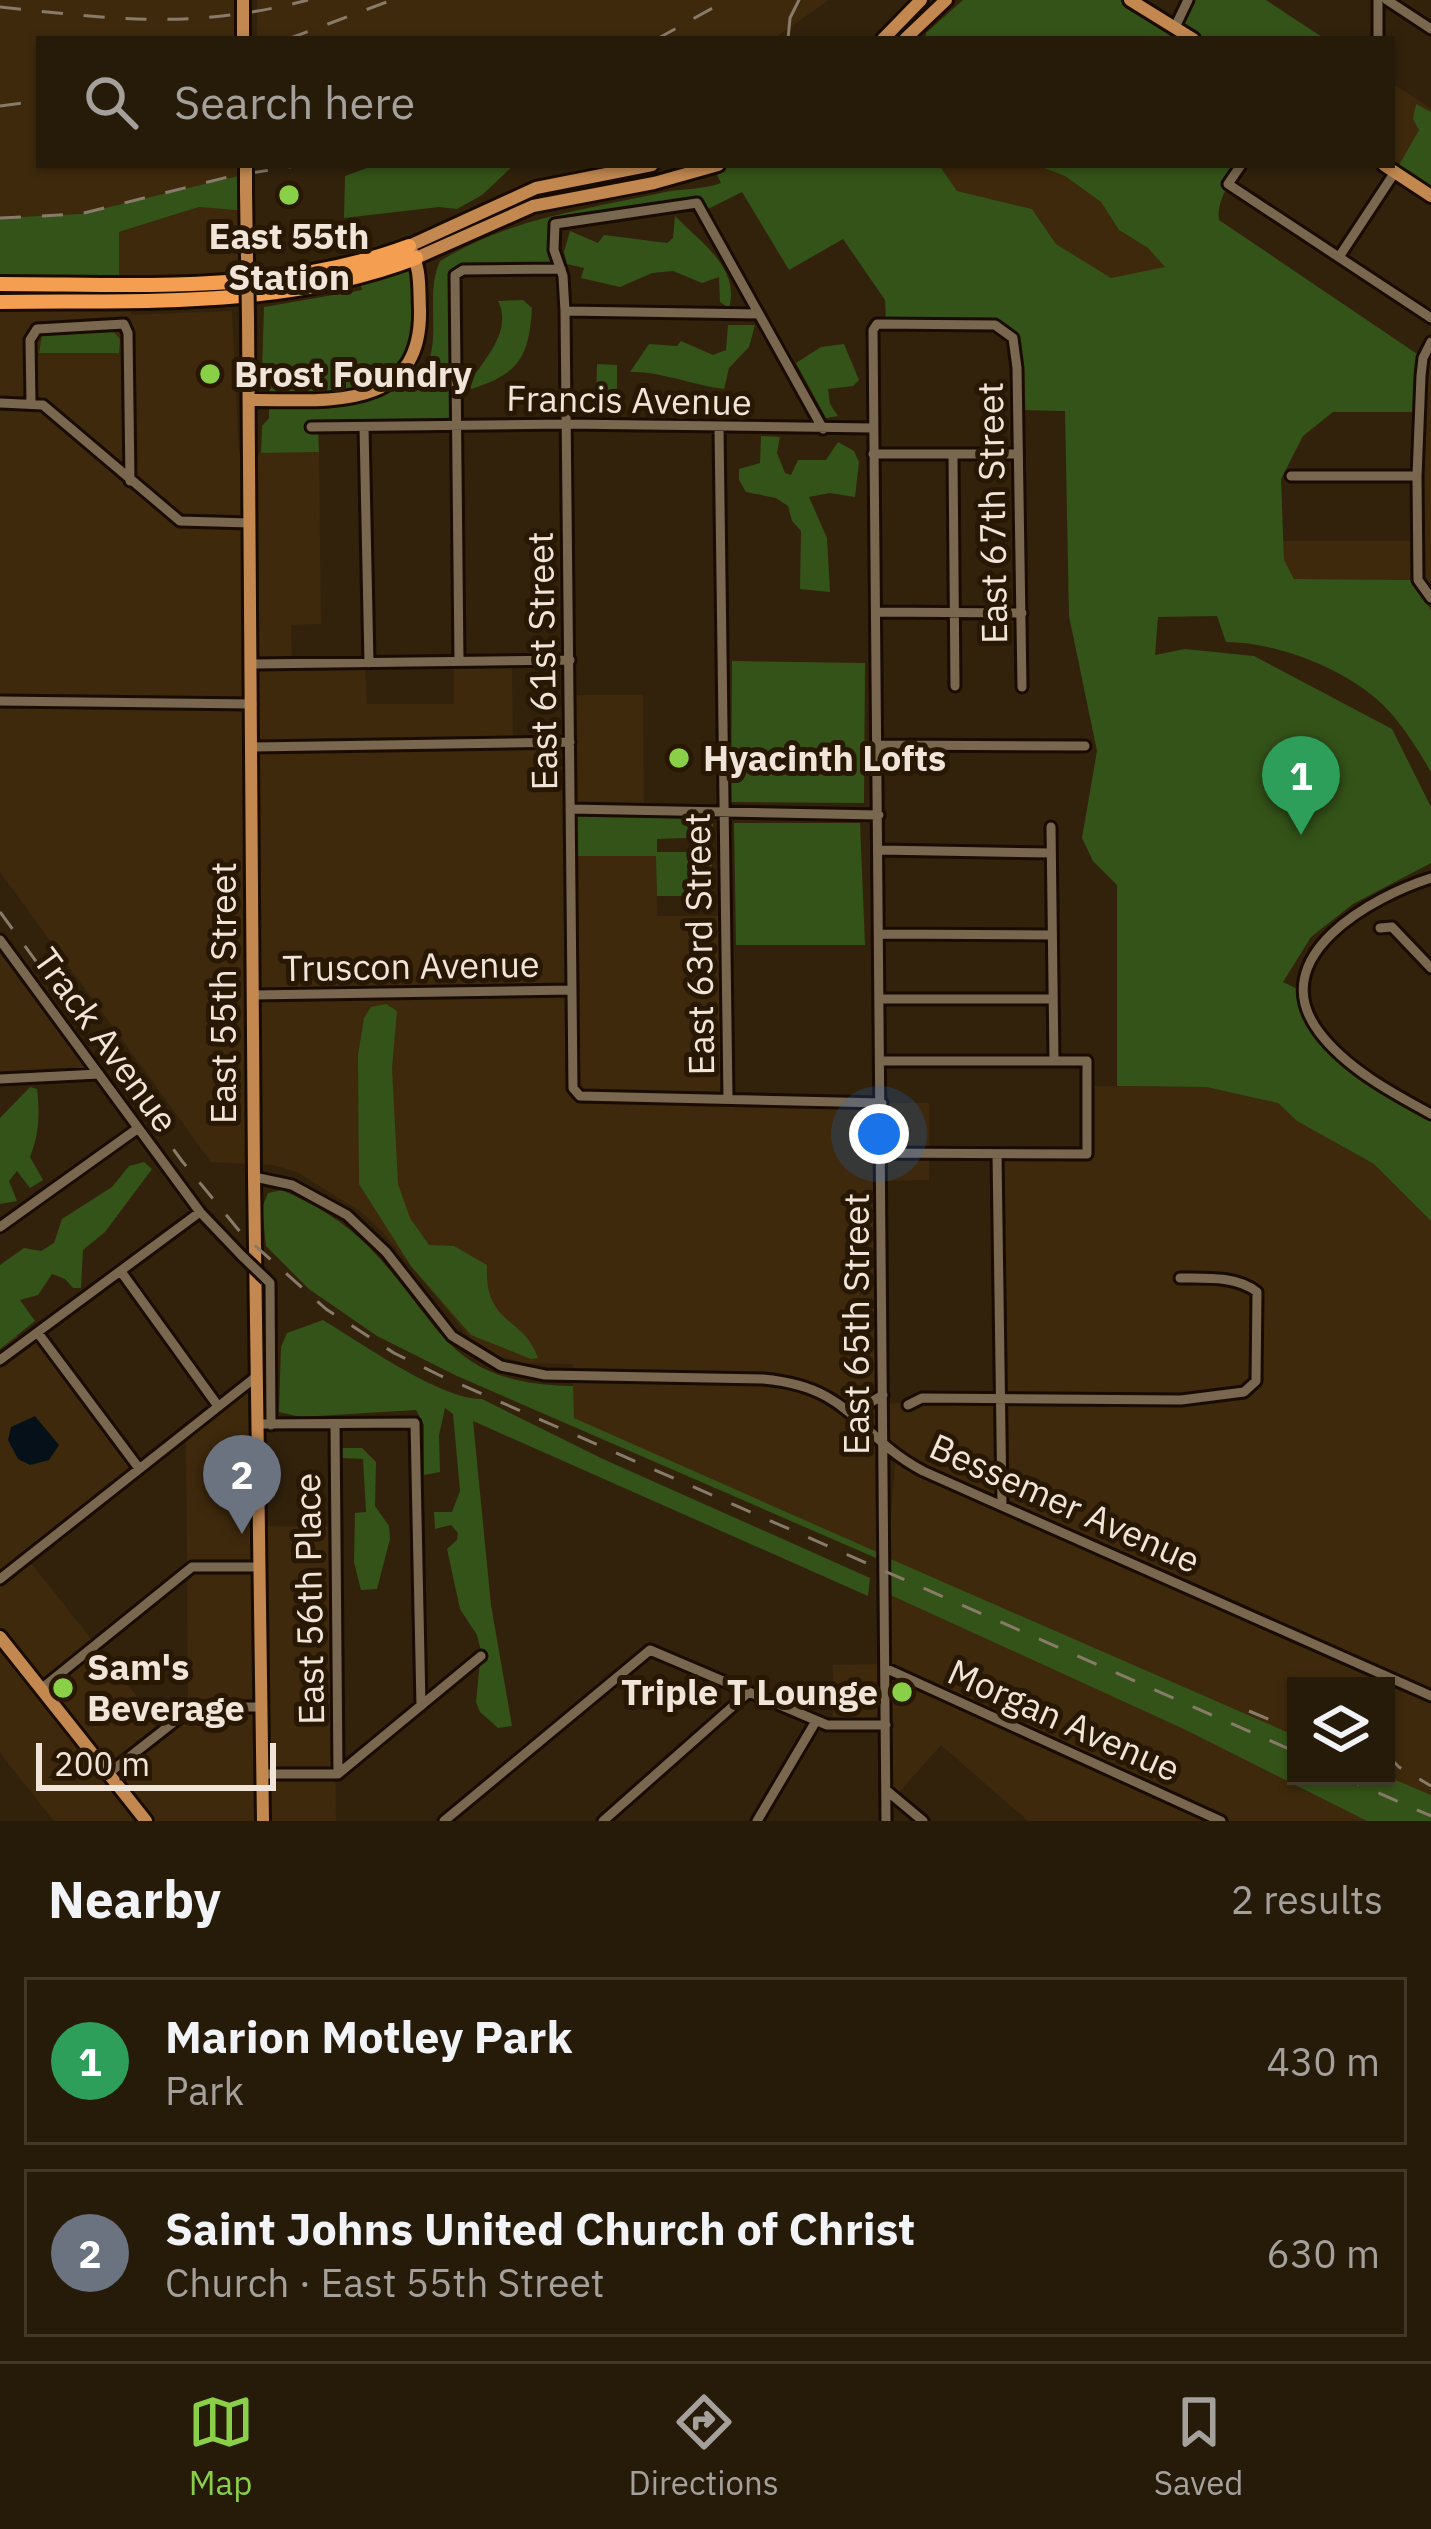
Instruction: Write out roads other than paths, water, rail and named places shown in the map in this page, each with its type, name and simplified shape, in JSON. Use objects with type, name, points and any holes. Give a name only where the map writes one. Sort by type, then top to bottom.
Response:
[{"type":"highway","points":[[0,284],[257,281],[413,252]]},
{"type":"highway","points":[[0,305],[282,293],[338,283],[413,252]]},
{"type":"main road","points":[[243,0],[243,36]]},
{"type":"main road","points":[[886,36],[921,0]]},
{"type":"main road","points":[[908,36],[946,0]]},
{"type":"main road","points":[[1130,0],[1188,36]]},
{"type":"main road","name":"East 55th Street","points":[[246,168],[256,1376],[264,1424],[260,1568],[263,1821]]},
{"type":"main road","points":[[413,252],[536,188],[634,168]]},
{"type":"main road","points":[[413,252],[533,206],[707,168]]},
{"type":"main road","points":[[1390,169],[1431,196]]},
{"type":"main road","points":[[249,400],[357,396],[393,381],[410,362],[419,338],[413,252]]},
{"type":"main road","points":[[0,1637],[144,1820]]},
{"type":"street","points":[[1175,27],[1188,0]]},
{"type":"street","points":[[1378,0],[1378,36]]},
{"type":"street","points":[[1388,0],[1431,29]]},
{"type":"street","points":[[1239,168],[1228,184],[1431,318]]},
{"type":"street","points":[[1340,257],[1390,169]]},
{"type":"street","name":"East 61st Street","points":[[728,1099],[580,1096],[572,1088],[565,311],[561,269],[554,253],[555,224],[695,202],[759,314]]},
{"type":"street","points":[[459,662],[458,272],[561,269]]},
{"type":"street","points":[[565,311],[759,314],[823,429]]},
{"type":"street","points":[[31,403],[30,340],[37,329],[124,324],[128,333],[130,481]]},
{"type":"street","name":"East 65th Street","points":[[886,1821],[873,330],[877,324],[995,325],[1013,338]]},
{"type":"street","name":"East 67th Street","points":[[1013,338],[1017,350],[1022,687]]},
{"type":"street","points":[[1431,342],[1421,376],[1417,476],[1418,580],[1431,598]]},
{"type":"street","points":[[0,403],[43,405],[185,523],[250,523]]},
{"type":"street","name":"Francis Avenue","points":[[311,427],[873,428]]},
{"type":"street","points":[[364,427],[369,663]]},
{"type":"street","name":"East 63rd Street","points":[[719,428],[728,1099]]},
{"type":"street","points":[[873,454],[1018,454]]},
{"type":"street","points":[[953,455],[955,686]]},
{"type":"street","points":[[1291,476],[1417,476]]},
{"type":"street","points":[[876,612],[1022,613]]},
{"type":"street","points":[[252,664],[570,660]]},
{"type":"street","points":[[0,701],[252,704]]},
{"type":"street","points":[[252,747],[570,742]]},
{"type":"street","points":[[879,745],[1085,746]]},
{"type":"street","points":[[570,809],[879,815]]},
{"type":"street","points":[[1052,827],[1054,1060]]},
{"type":"street","points":[[879,850],[1052,853]]},
{"type":"street","points":[[1431,878],[1374,902],[1346,920],[1317,949],[1306,989],[1319,1032],[1389,1092],[1431,1114]]},
{"type":"street","points":[[1380,928],[1392,927],[1431,968]]},
{"type":"street","points":[[880,934],[1052,935]]},
{"type":"street","name":"Track Avenue","points":[[0,940],[200,1212],[270,1283],[264,1424]]},
{"type":"street","name":"Truscon Avenue","points":[[252,995],[572,990]]},
{"type":"street","points":[[880,999],[1053,999]]},
{"type":"street","points":[[882,1061],[1087,1060],[1087,1154],[882,1153]]},
{"type":"street","points":[[0,1079],[99,1075]]},
{"type":"street","points":[[728,1099],[882,1103]]},
{"type":"street","points":[[0,1227],[136,1129]]},
{"type":"street","points":[[997,1154],[1002,1505]]},
{"type":"street","name":"Bessemer Avenue","points":[[254,1177],[292,1185],[347,1215],[386,1252],[452,1336],[501,1366],[545,1375],[782,1380],[818,1391],[854,1412],[884,1448],[923,1471],[1431,1696]]},
{"type":"street","points":[[0,1360],[200,1212]]},
{"type":"street","points":[[122,1274],[218,1406]]},
{"type":"street","points":[[908,1405],[917,1399],[1181,1400],[1244,1392],[1256,1381],[1257,1292],[1247,1284],[1180,1278]]},
{"type":"street","points":[[38,1333],[138,1467]]},
{"type":"street","points":[[0,1579],[256,1376]]},
{"type":"street","points":[[854,1412],[883,1395]]},
{"type":"street","points":[[264,1424],[415,1423],[421,1706]]},
{"type":"street","name":"East 56th Place","points":[[335,1424],[338,1774]]},
{"type":"street","points":[[41,1689],[191,1568],[260,1568]]},
{"type":"street","points":[[445,1821],[650,1650],[827,1725],[886,1724]]},
{"type":"street","points":[[262,1774],[338,1774],[481,1655]]},
{"type":"street","name":"Morgan Avenue","points":[[884,1668],[1222,1821]]},
{"type":"street","points":[[603,1821],[749,1692]]},
{"type":"street","points":[[109,1773],[193,1707],[262,1707]]},
{"type":"street","points":[[757,1821],[816,1720]]},
{"type":"street","points":[[886,1790],[923,1821]]},
{"type":"tram line","points":[[788,36],[799,0]]},
{"type":"railway","points":[[0,7],[190,19],[308,0]]},
{"type":"railway","points":[[296,36],[392,0]]},
{"type":"railway","points":[[662,36],[727,0]]},
{"type":"railway","points":[[0,106],[36,101]]},
{"type":"railway","points":[[0,218],[80,214],[283,168]]},
{"type":"railway","points":[[0,912],[182,1161],[241,1233],[326,1309],[394,1353],[439,1375],[1287,1748]]},
{"type":"railway","points":[[1249,1711],[1287,1727]]},
{"type":"railway","points":[[1395,1763],[1431,1786]]},
{"type":"railway","points":[[1360,1785],[1431,1816]]},
{"type":"place","name":"East 55th Station","points":[[289,195]]},
{"type":"place","name":"Brost Foundry","points":[[210,374]]},
{"type":"place","name":"Hyacinth Lofts","points":[[679,758]]},
{"type":"place","name":"Marion Motley Park","points":[[1301,835]]},
{"type":"place","name":"Saint Johns United Church of Christ","points":[[242,1534]]},
{"type":"place","name":"Sam's Beverage","points":[[63,1688]]},
{"type":"place","name":"Triple T Lounge","points":[[902,1692]]}]
